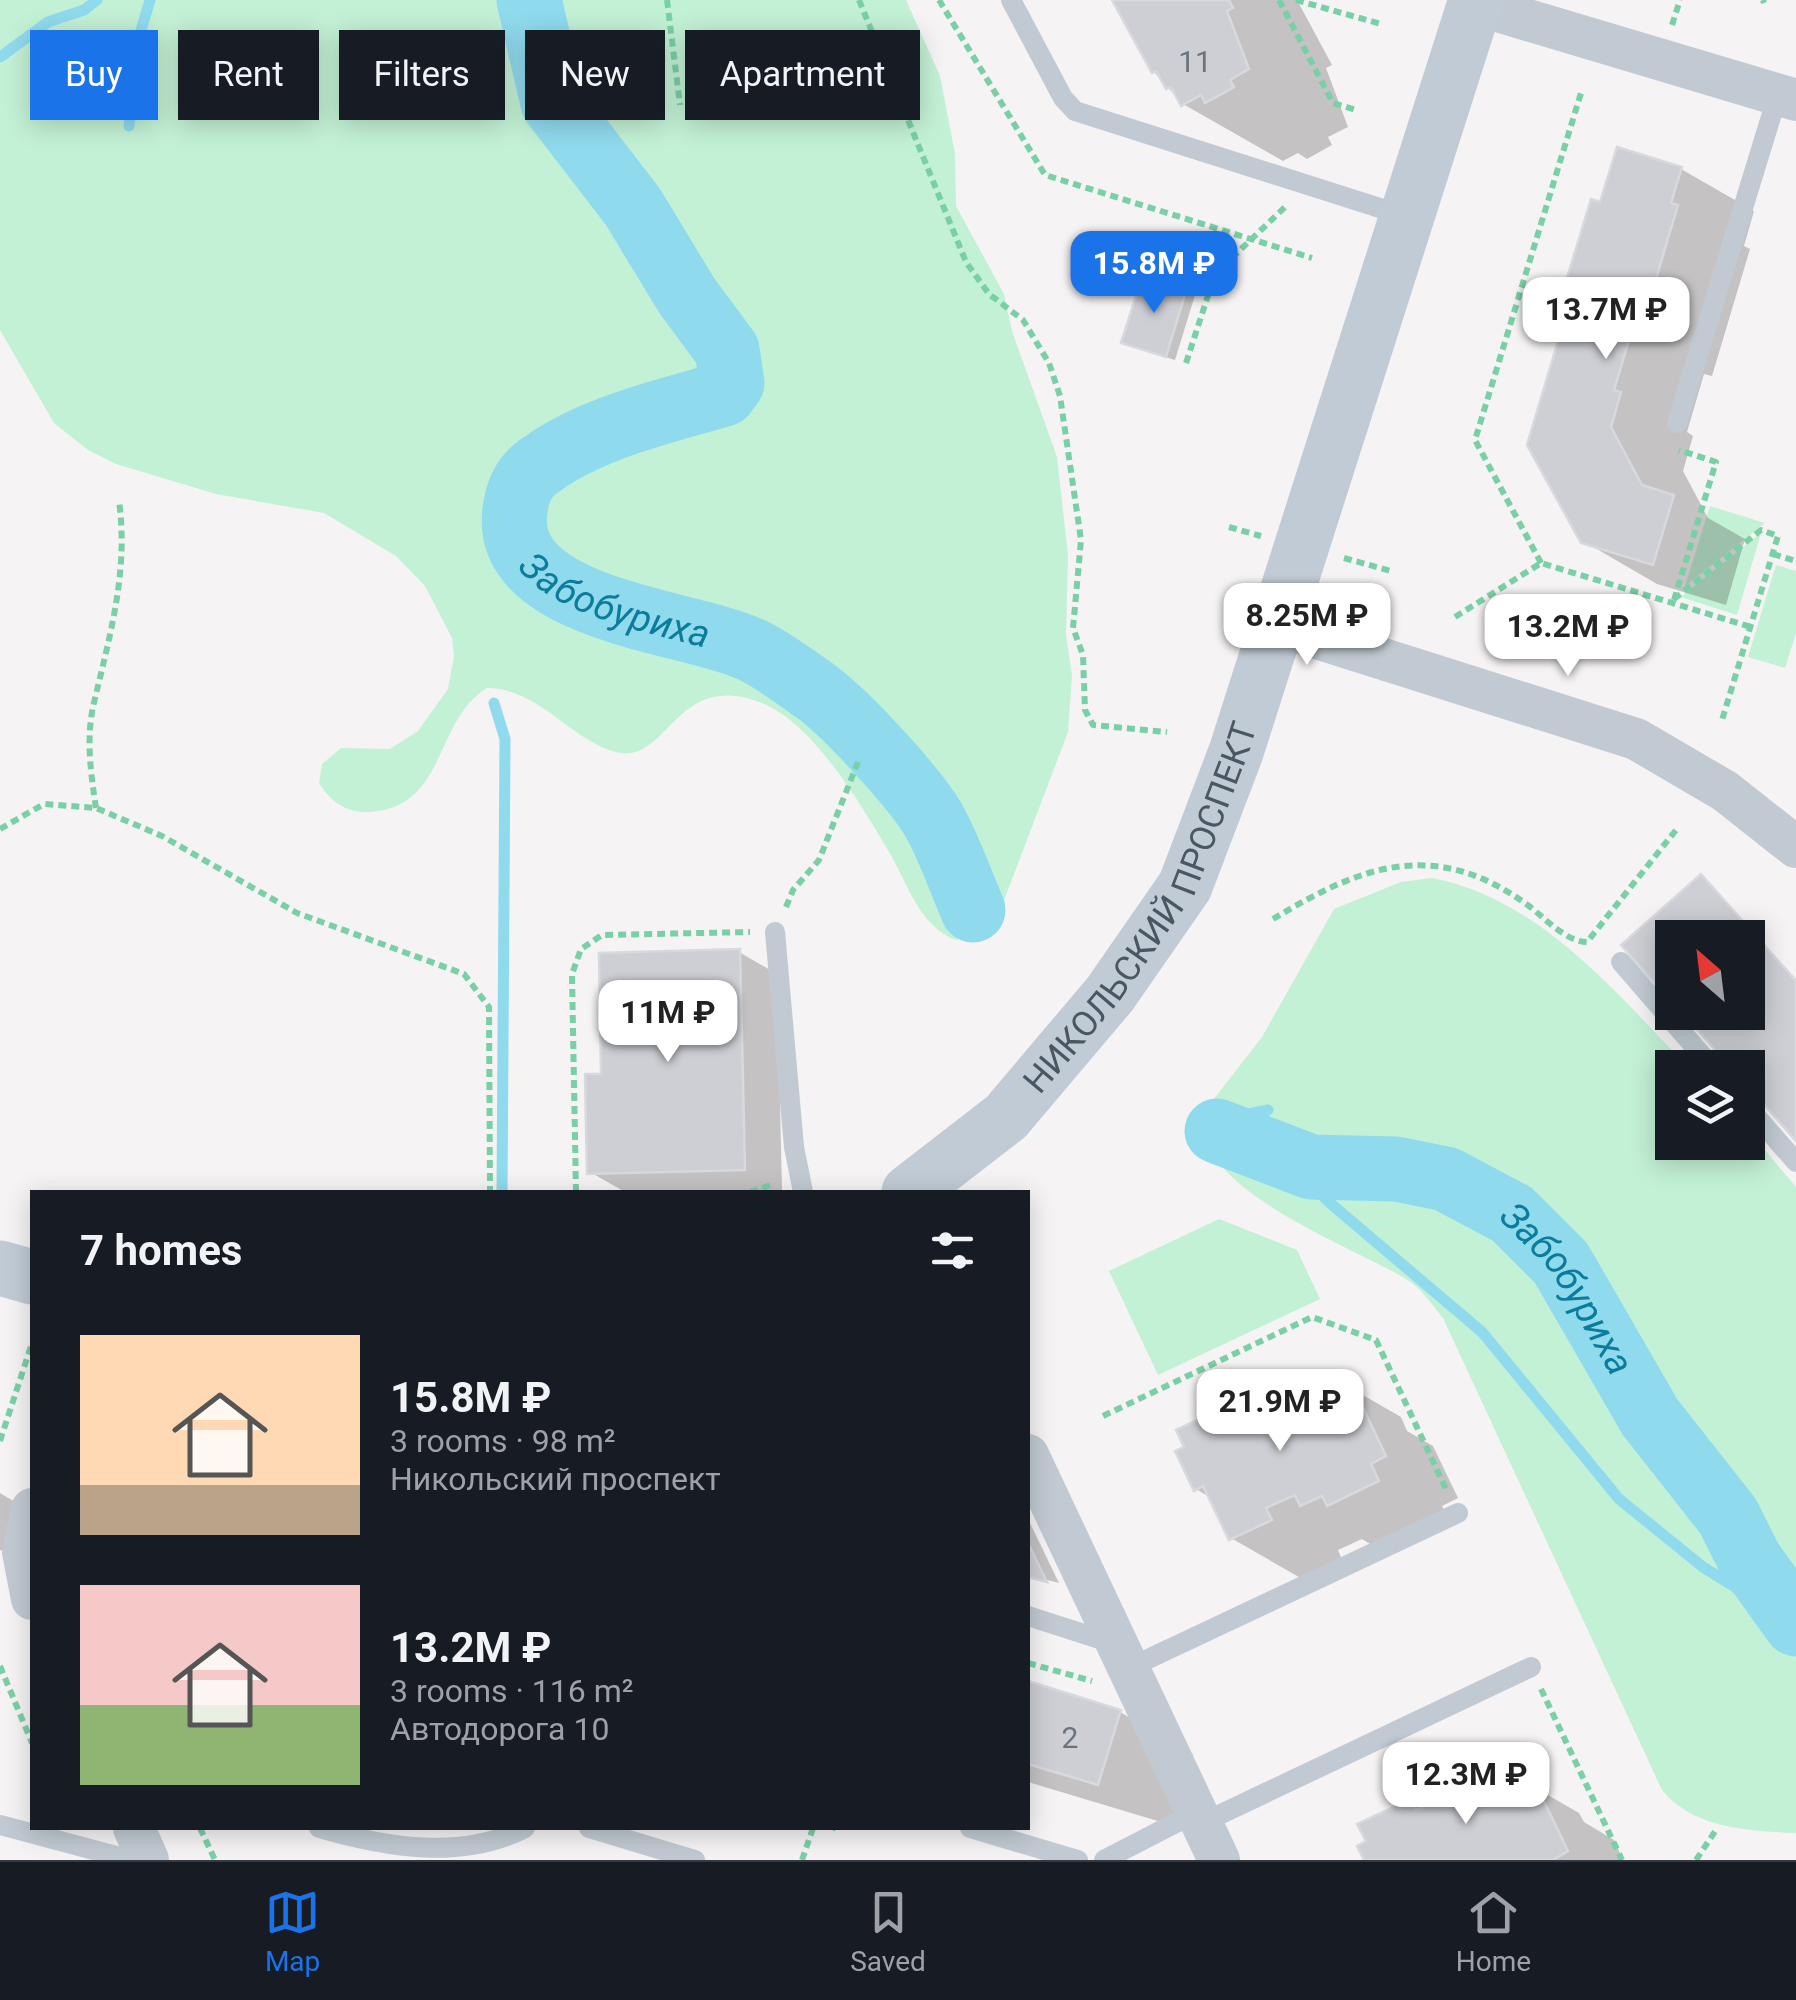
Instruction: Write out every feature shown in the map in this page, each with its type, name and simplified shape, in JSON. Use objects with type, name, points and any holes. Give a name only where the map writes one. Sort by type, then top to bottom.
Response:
[{"type":"main road","name":"НИКОЛЬСКИЙ ПРОСПЕКТ","points":[[912,1190],[1006,1117],[1110,994],[1186,886],[1236,752],[1475,2]]},
{"type":"main road","points":[[0,1268],[30,1277]]},
{"type":"street","points":[[1475,2],[1787,97]]},
{"type":"street","points":[[1276,625],[1636,739],[1725,791],[1796,847]]},
{"type":"street","points":[[1030,1459],[1206,1832]]},
{"type":"street","points":[[30,1519],[23,1552],[30,1588]]},
{"type":"street","points":[[135,1830],[148,1860]]},
{"type":"lane","points":[[1010,0],[1062,98],[1075,112],[1405,216]]},
{"type":"lane","points":[[1677,422],[1787,97]]},
{"type":"lane","points":[[775,932],[794,1147],[804,1190]]},
{"type":"lane","points":[[1621,962],[1697,1050]]},
{"type":"lane","points":[[1765,1126],[1796,1162]]},
{"type":"lane","points":[[1030,1617],[1123,1656],[1458,1513]]},
{"type":"lane","points":[[1104,1860],[1206,1832],[1530,1667]]},
{"type":"lane","points":[[0,1825],[131,1860]]},
{"type":"lane","points":[[335,1830],[375,1835],[433,1859],[471,1857],[521,1830]]},
{"type":"lane","points":[[596,1830],[695,1860]]},
{"type":"lane","points":[[977,1830],[1078,1860]]},
{"type":"path","points":[[667,0],[680,105]]},
{"type":"path","points":[[860,0],[966,262],[988,294],[1023,320],[1049,363],[1060,396],[1081,540],[1073,628],[1083,655],[1085,710],[1093,726],[1167,732]]},
{"type":"path","points":[[939,0],[1044,175],[1312,258]]},
{"type":"path","points":[[1278,0],[1333,103],[1356,110]]},
{"type":"path","points":[[1296,0],[1381,24]]},
{"type":"path","points":[[1580,92],[1475,440],[1540,562],[1751,626]]},
{"type":"path","points":[[1186,363],[1215,274],[1308,186]]},
{"type":"path","points":[[1673,601],[1716,462],[1670,448],[1677,422]]},
{"type":"path","points":[[96,808],[90,762],[92,709],[107,667],[121,572],[124,534],[119,501]]},
{"type":"path","points":[[1229,528],[1272,539]]},
{"type":"path","points":[[1673,601],[1760,530],[1778,536],[1722,720]]},
{"type":"path","points":[[1773,554],[1796,561]]},
{"type":"path","points":[[1334,555],[1392,571]]},
{"type":"path","points":[[1456,617],[1540,562]]},
{"type":"path","points":[[576,1190],[572,974],[580,950],[602,935],[775,932],[793,890],[819,860],[858,762]]},
{"type":"path","points":[[0,829],[44,804],[96,808],[162,836],[297,914],[464,974],[478,987],[489,1007],[490,1190]]},
{"type":"path","points":[[1273,919],[1355,879],[1430,862],[1464,870],[1524,903],[1573,940],[1586,942],[1676,830]]},
{"type":"path","points":[[1103,1416],[1312,1317],[1376,1340],[1458,1513]]},
{"type":"path","points":[[0,1442],[30,1349]]},
{"type":"path","points":[[1030,1663],[1077,1677]]},
{"type":"path","points":[[0,1666],[30,1738]]},
{"type":"path","points":[[1530,1667],[1622,1860]]},
{"type":"path","points":[[201,1830],[215,1860]]},
{"type":"path","points":[[802,1860],[812,1830]]},
{"type":"path","points":[[1698,1860],[1716,1830]]},
{"type":"green space","points":[[0,0],[906,0],[919,30],[685,30],[685,120],[920,120],[920,31],[940,76],[955,154],[956,206],[1004,294],[1012,331],[1057,457],[1068,555],[1066,635],[1072,675],[1068,732],[998,916],[983,932],[956,940],[932,925],[865,812],[818,747],[781,714],[762,703],[733,696],[710,698],[691,707],[649,745],[634,752],[616,752],[584,737],[522,696],[487,688],[457,720],[427,779],[413,795],[395,807],[370,812],[354,811],[334,801],[319,783],[322,764],[341,748],[390,749],[418,731],[448,689],[454,656],[452,638],[425,586],[396,556],[324,513],[216,494],[116,464],[88,450],[54,423],[0,330]]},
{"type":"green space","points":[[1710,506],[1765,523],[1685,586]]},
{"type":"green space","points":[[1761,533],[1737,615],[1681,597]]},
{"type":"green space","points":[[1776,565],[1796,571],[1796,633],[1785,668],[1748,657]]},
{"type":"green space","points":[[1432,878],[1471,889],[1541,927],[1604,980],[1672,1050],[1655,1050],[1655,1160],[1765,1160],[1765,1150],[1796,1187],[1796,1833],[1741,1829],[1706,1820],[1675,1803],[1662,1790],[1443,1318],[1411,1282],[1315,1232],[1247,1190],[1222,1166],[1206,1140],[1203,1113],[1262,1037],[1334,909],[1401,882]]},
{"type":"green space","points":[[1219,1219],[1297,1250],[1320,1299],[1158,1375],[1109,1271]]},
{"type":"building","points":[[1112,0],[1229,0],[1233,8],[1227,11],[1249,69],[1230,80],[1234,87],[1220,95],[1205,103],[1201,95],[1181,106],[1171,87],[1166,89],[1156,71],[1152,73]]},
{"type":"building","points":[[1617,147],[1682,167],[1671,203],[1678,205],[1639,336],[1631,334],[1614,390],[1621,392],[1611,427],[1642,485],[1674,495],[1653,565],[1581,543],[1527,445],[1567,311],[1558,308],[1591,199],[1600,202]]},
{"type":"building","points":[[1143,274],[1187,288],[1166,357],[1121,343]]},
{"type":"building","points":[[1701,874],[1742,920],[1655,920],[1655,983],[1621,945]]},
{"type":"building","points":[[1765,946],[1796,981],[1796,1141],[1765,1105],[1765,1050],[1715,1050],[1698,1030],[1765,1030]]},
{"type":"building","points":[[740,949],[745,1170],[587,1174],[585,1074],[601,1074],[599,953]]},
{"type":"building","points":[[1328,1373],[1345,1408],[1360,1401],[1386,1456],[1371,1464],[1379,1481],[1327,1506],[1322,1496],[1300,1506],[1295,1495],[1266,1508],[1272,1520],[1229,1540],[1203,1486],[1194,1491],[1175,1451],[1184,1447],[1176,1430],[1230,1404],[1235,1416]]},
{"type":"building","points":[[1030,1547],[1047,1582],[1030,1578]]},
{"type":"building","points":[[1030,1682],[1121,1710],[1098,1785],[1030,1765]]},
{"type":"building","points":[[1506,1768],[1523,1804],[1541,1795],[1568,1851],[1553,1860],[1364,1860],[1357,1846],[1366,1841],[1357,1824],[1411,1799],[1416,1810]]},
{"type":"waterway","name":"Забобуриха","points":[[0,57],[48,22],[84,10],[97,0]]},
{"type":"waterway","points":[[129,126],[140,34],[150,0]]},
{"type":"waterway","name":"Забобуриха","points":[[529,0],[553,103],[633,207],[687,296],[727,350],[732,383],[724,394],[650,415],[576,443],[534,470],[523,483],[516,504],[518,543],[537,570],[566,590],[603,606],[750,649],[827,701],[878,750],[933,819],[973,910]]},
{"type":"waterway","points":[[494,703],[505,739],[502,1190]]},
{"type":"waterway","points":[[1230,1137],[1243,1115],[1268,1110]]},
{"type":"waterway","name":"Забобуриха","points":[[1217,1131],[1311,1167],[1396,1169],[1446,1179],[1512,1214],[1561,1263],[1650,1417],[1728,1516],[1750,1560],[1796,1624]]},
{"type":"waterway","points":[[1284,1158],[1330,1203],[1482,1332],[1619,1499],[1703,1567],[1796,1625]]},
{"type":"waterway","points":[[1764,1578],[1796,1596]]}]
